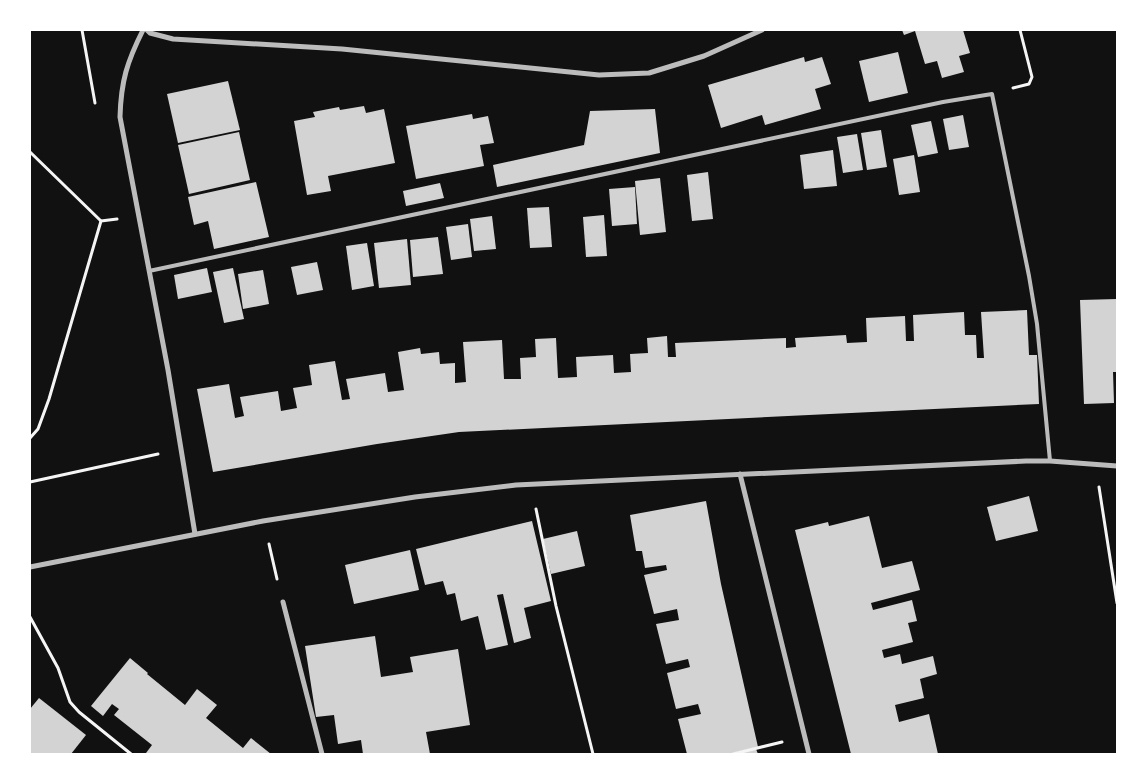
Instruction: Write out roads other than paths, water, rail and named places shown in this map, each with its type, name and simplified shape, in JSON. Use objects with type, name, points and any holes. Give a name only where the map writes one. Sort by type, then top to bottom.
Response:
[{"type":"street","points":[[143,30],[125,72],[121,93],[120,117],[168,370],[195,534]]},
{"type":"street","points":[[147,30],[150,33],[173,39],[342,49],[599,75],[649,73],[704,56],[762,30]]},
{"type":"street","points":[[30,567],[263,521],[415,497],[530,484],[1050,461],[1117,466]]},
{"type":"street","points":[[740,474],[809,754]]},
{"type":"street","points":[[283,602],[322,754]]},
{"type":"lane","points":[[149,271],[934,104],[992,94],[1038,324],[1050,461]]}]
